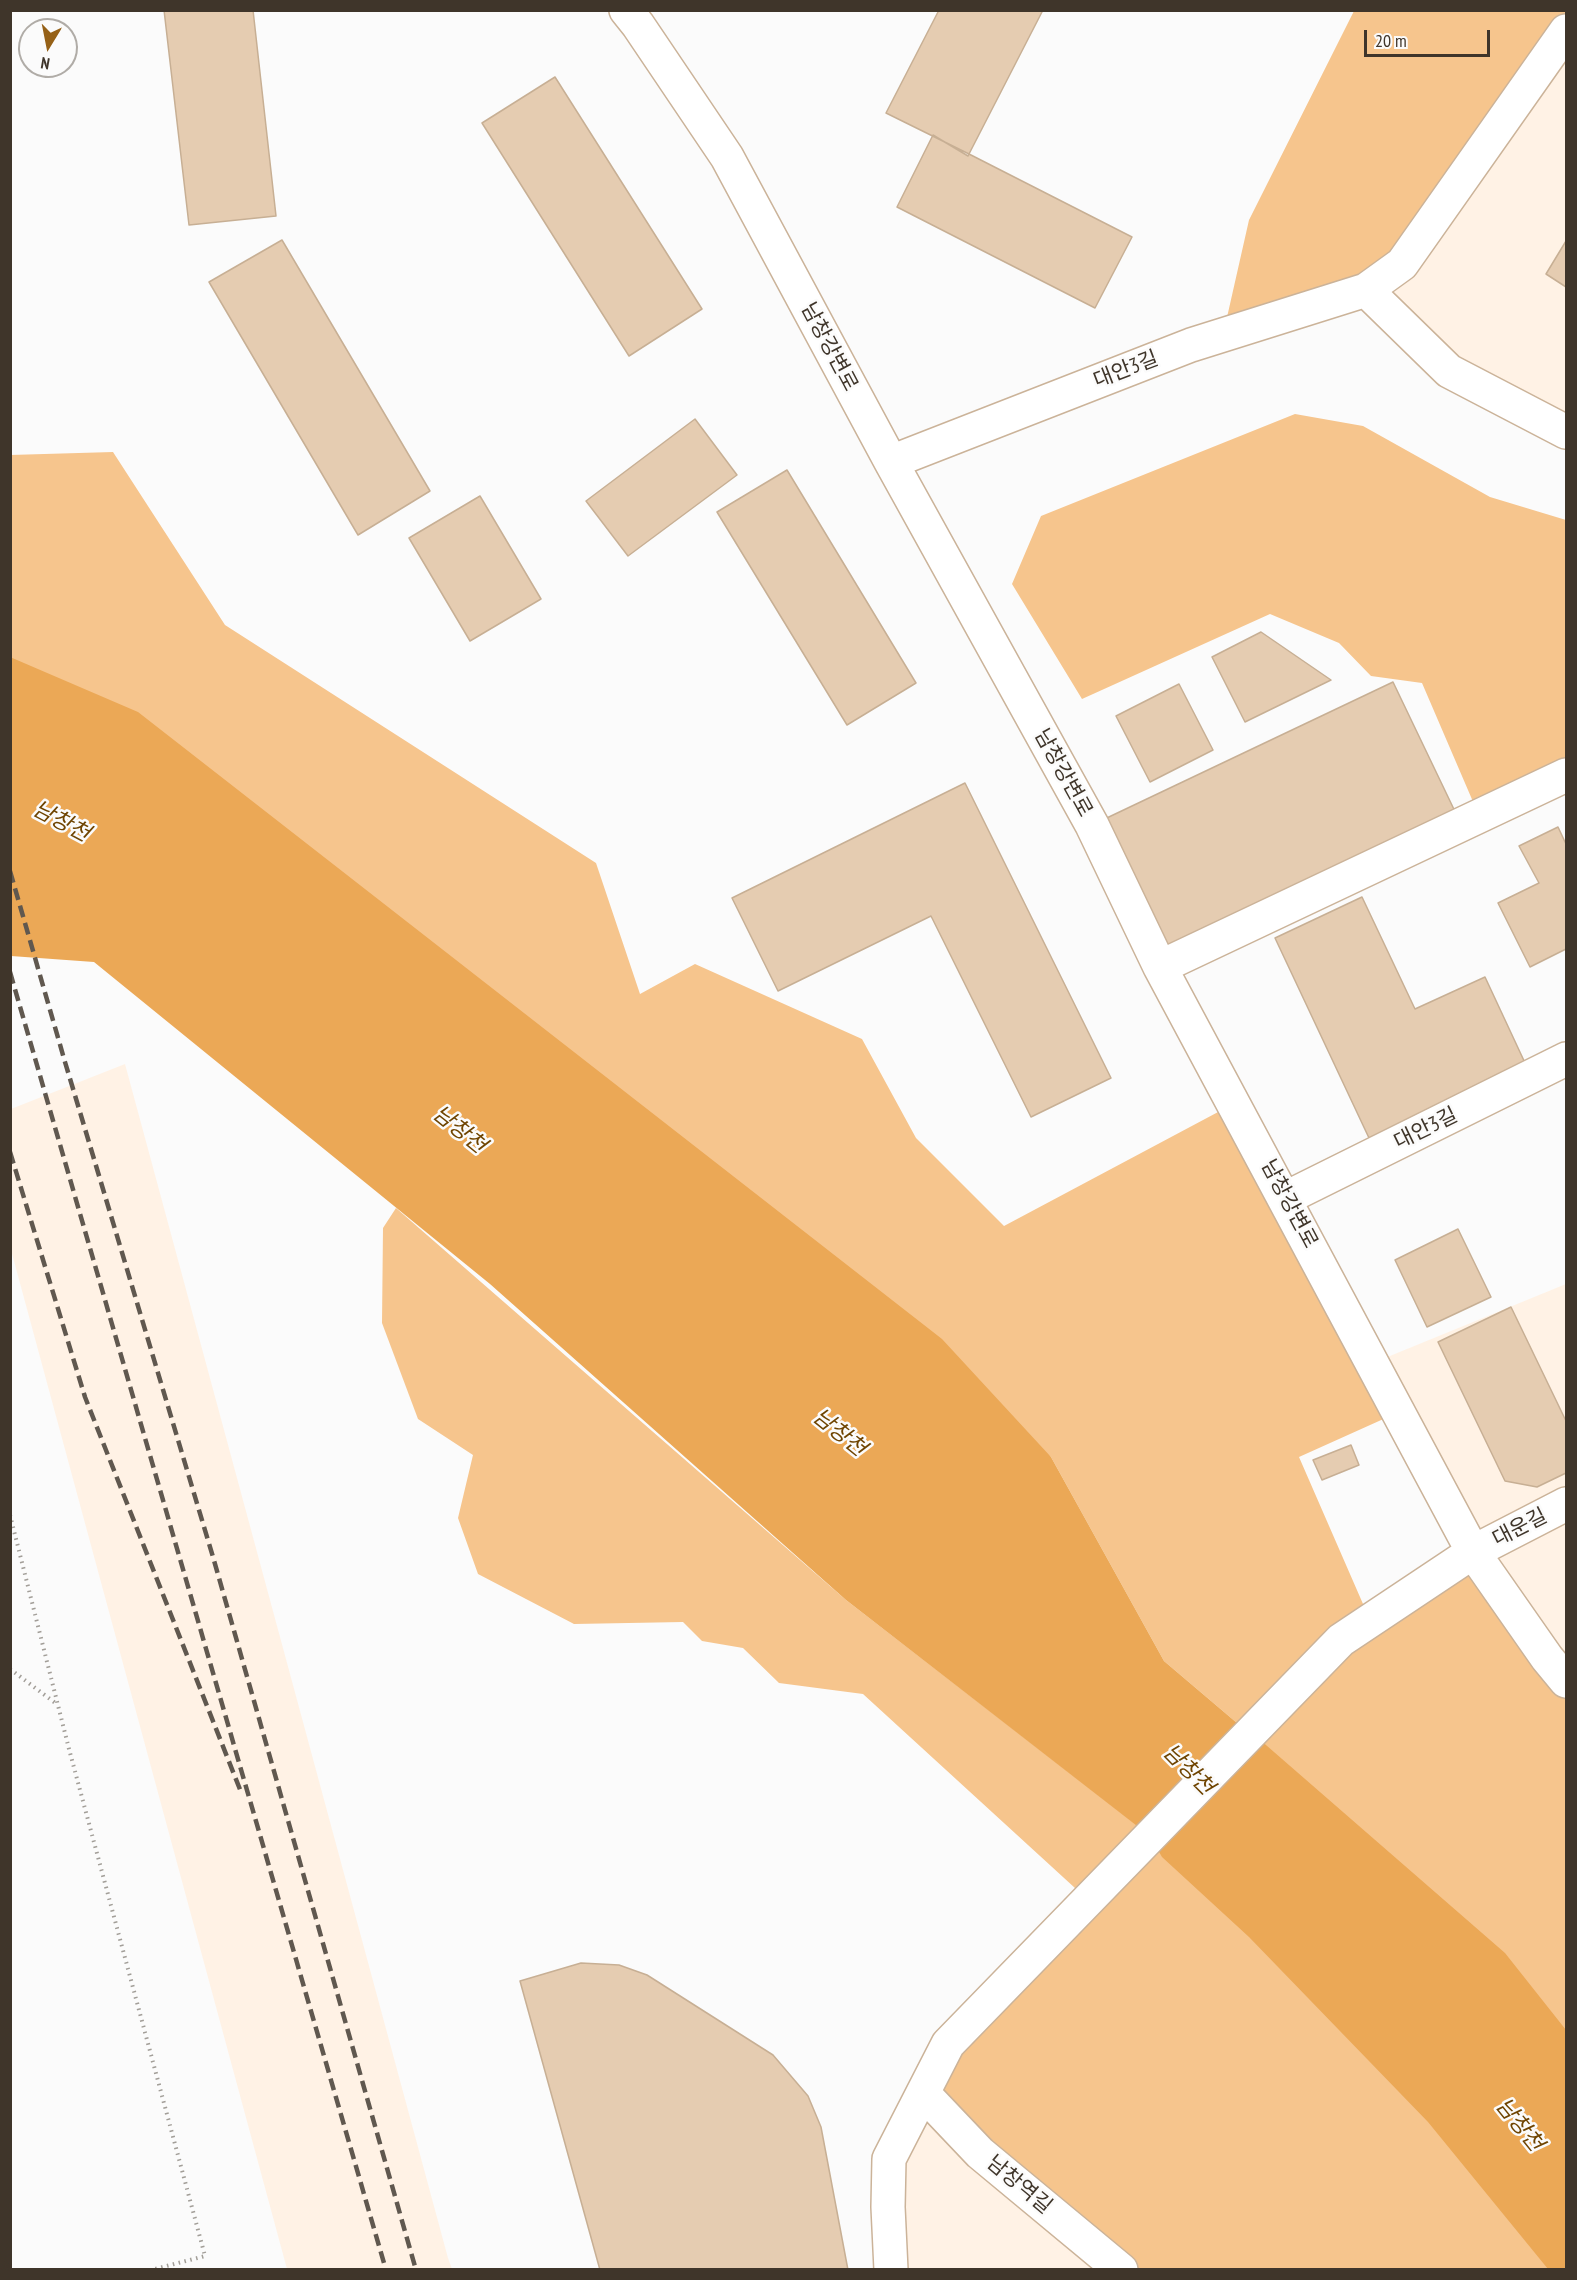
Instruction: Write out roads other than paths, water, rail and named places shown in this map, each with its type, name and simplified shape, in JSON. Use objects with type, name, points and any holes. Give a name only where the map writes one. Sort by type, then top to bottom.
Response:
[{"type":"street","name":"남창강변로","points":[[626,10],[727,157],[891,462],[1092,825],[1160,967],[1286,1198],[1473,1552],[1547,1658],[1566,1681]]},
{"type":"street","name":"대안3길","points":[[891,462],[1191,345],[1366,290],[1402,264],[1566,31]]},
{"type":"street","points":[[1366,290],[1449,371],[1566,432]]},
{"type":"street","points":[[1160,967],[1566,775]]},
{"type":"street","name":"대안3길","points":[[1286,1198],[1566,1059]]},
{"type":"street","name":"대운길","points":[[1473,1552],[1566,1504]]},
{"type":"street","points":[[891,2270],[888,2218],[889,2159],[948,2044],[1341,1640],[1473,1552]]},
{"type":"street","name":"남창역길","points":[[923,2093],[980,2153],[1121,2270]]},
{"type":"water","name":"남창천","points":[[10,657],[138,712],[942,1339],[1051,1457],[1164,1661],[1237,1723],[1251,1732],[1505,1953],[1566,2030],[1566,2269],[1548,2269],[1428,2122],[1249,1937],[1162,1857],[1150,1836],[846,1600],[490,1284],[94,962],[11,956]]},
{"type":"railway","points":[[10,871],[213,1557],[416,2270]]},
{"type":"railway","points":[[10,972],[386,2270]]},
{"type":"railway","points":[[10,1152],[85,1397],[241,1792]]}]
